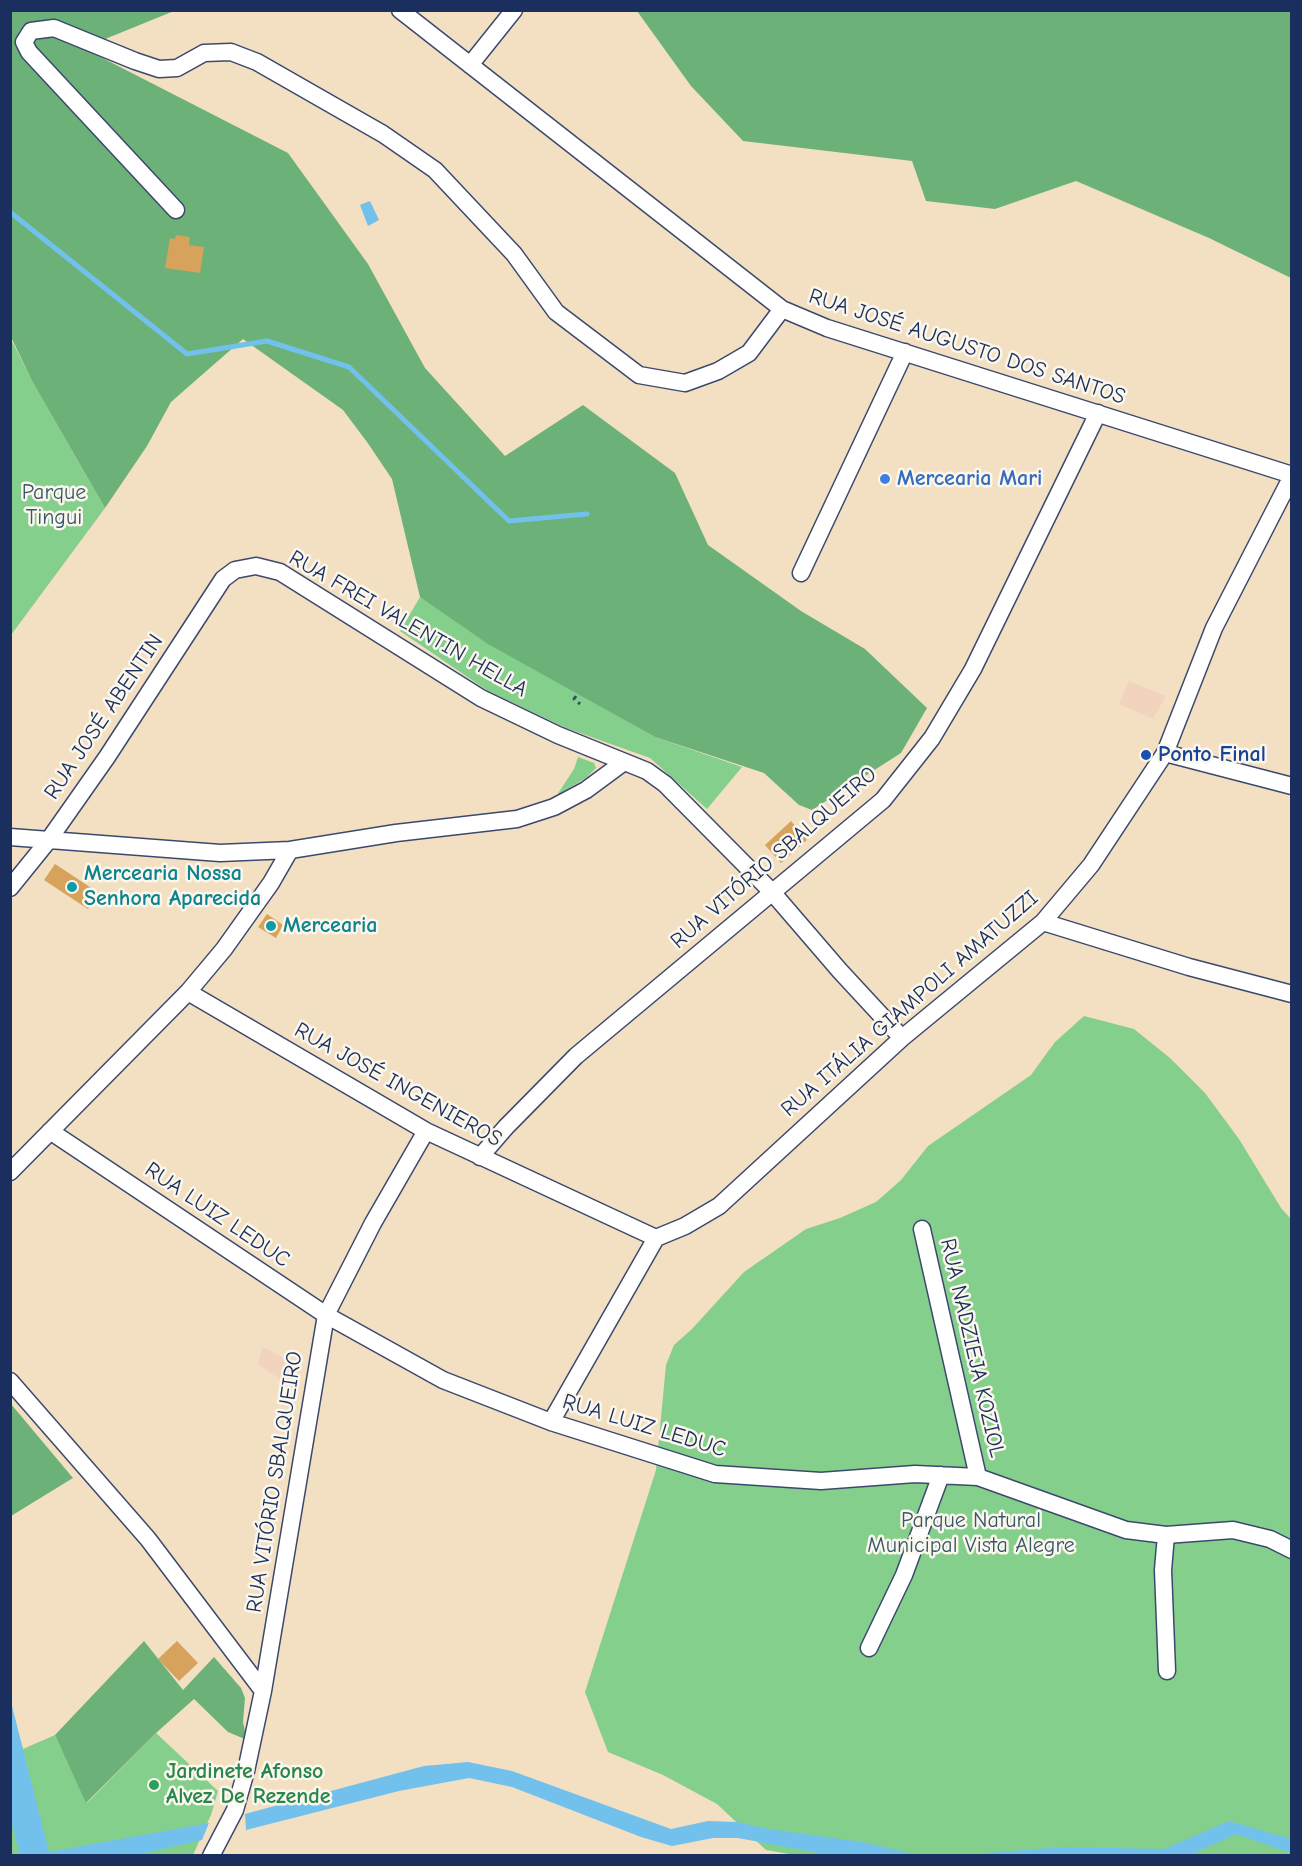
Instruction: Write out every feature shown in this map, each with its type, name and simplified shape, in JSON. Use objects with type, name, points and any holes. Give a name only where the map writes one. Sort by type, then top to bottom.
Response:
[{"type":"street","name":"RUA JOSÉ AUGUSTO DOS SANTOS","points":[[400,10],[782,309],[827,328],[1292,476]]},
{"type":"street","points":[[470,65],[514,10]]},
{"type":"street","points":[[176,210],[29,52],[24,42],[31,31],[54,28],[159,69],[177,68],[204,53],[231,52],[257,62],[383,134],[435,170],[514,254],[556,312],[639,375],[685,383],[718,371],[748,353],[782,309]]},
{"type":"street","points":[[801,573],[905,352]]},
{"type":"street","name":"RUA VITÓRIO SBALQUEIRO","points":[[480,1157],[513,1119],[576,1056],[883,800],[932,738],[972,669],[1098,413]]},
{"type":"street","name":"RUA ITÁLIA GIAMPOLI AMATUZZI","points":[[656,1238],[685,1226],[719,1206],[902,1038],[1043,922],[1091,865],[1165,753],[1214,628],[1292,476]]},
{"type":"street","name":"RUA FREI VALENTIN HELLA","points":[[235,570],[256,566],[280,572],[481,698],[558,735],[647,771],[665,784],[772,892],[902,1038]]},
{"type":"street","name":"RUA JOSÉ ABENTIN","points":[[10,888],[48,841],[107,757],[223,579],[235,570]]},
{"type":"street","points":[[1165,753],[1292,786]]},
{"type":"street","points":[[10,837],[220,853],[290,850],[396,833],[517,819],[554,807],[586,790],[624,762]]},
{"type":"street","points":[[10,1172],[188,992],[224,950],[271,883],[290,850]]},
{"type":"street","points":[[1043,922],[1189,967],[1292,994]]},
{"type":"street","name":"RUA JOSÉ INGENIEROS","points":[[188,992],[426,1131],[656,1238]]},
{"type":"street","name":"RUA LUIZ LEDUC","points":[[50,1131],[326,1315],[443,1380],[551,1422],[715,1474],[821,1481],[915,1474],[978,1477],[1125,1530],[1166,1535],[1233,1530],[1270,1539],[1292,1550]]},
{"type":"street","name":"RUA VITÓRIO SBALQUEIRO","points":[[211,1856],[235,1810],[246,1771],[263,1691],[326,1315],[373,1223],[426,1131]]},
{"type":"street","name":"RUA NADZIEJA KOZIOL","points":[[922,1229],[978,1477]]},
{"type":"street","points":[[551,1422],[656,1238]]},
{"type":"street","points":[[10,1381],[148,1539],[263,1691]]},
{"type":"street","points":[[869,1648],[904,1575],[941,1475]]},
{"type":"street","points":[[1166,1535],[1163,1570],[1167,1671]]},
{"type":"path","points":[[576,696],[574,699],[580,704]]},
{"type":"shaded area","points":[[1129,681],[1166,696],[1153,719],[1119,704]]},
{"type":"shaded area","points":[[263,1347],[299,1366],[292,1387],[257,1364]]},
{"type":"green space","points":[[11,11],[174,11],[83,48],[288,153],[368,264],[425,368],[505,456],[583,405],[675,473],[708,545],[801,611],[865,649],[927,708],[901,753],[812,810],[799,805],[764,773],[655,737],[488,644],[420,597],[392,479],[343,410],[243,339],[171,402],[147,446],[105,508],[32,381],[11,337]]},
{"type":"green space","points":[[637,11],[1291,11],[1291,278],[1209,238],[1076,181],[995,209],[926,201],[912,161],[743,141],[691,86]]},
{"type":"green space","name":"Parque Tingui","points":[[10,337],[32,381],[105,508],[11,635]]},
{"type":"green space","points":[[420,597],[579,694],[655,737],[742,767],[707,809],[650,758],[566,728],[488,691],[400,631]]},
{"type":"green space","points":[[578,757],[594,763],[596,768],[586,778],[557,795],[574,769]]},
{"type":"green space","name":"Parque Natural Municipal Vista Alegre","points":[[1084,1016],[1134,1029],[1170,1058],[1205,1093],[1239,1139],[1281,1208],[1291,1219],[1291,1855],[801,1856],[766,1850],[717,1804],[663,1775],[608,1752],[585,1692],[656,1470],[666,1365],[674,1345],[692,1329],[744,1272],[806,1229],[840,1218],[876,1202],[901,1180],[928,1146],[1031,1075],[1055,1042]]},
{"type":"green space","points":[[11,1404],[73,1478],[10,1516]]},
{"type":"green space","points":[[144,1641],[183,1690],[214,1657],[241,1688],[245,1698],[243,1722],[247,1740],[228,1732],[194,1699],[156,1733],[86,1803],[55,1735]]},
{"type":"green space","points":[[10,1702],[23,1749],[55,1735],[87,1803],[156,1733],[218,1791],[211,1815],[193,1855],[11,1855]]},
{"type":"water","points":[[370,201],[379,220],[368,226],[360,205]]},
{"type":"water","points":[[11,1702],[49,1852],[209,1823],[202,1840],[136,1855],[20,1855],[11,1821]]},
{"type":"water","points":[[468,1762],[512,1771],[671,1829],[708,1821],[737,1822],[768,1829],[862,1842],[918,1855],[830,1855],[738,1838],[713,1838],[672,1846],[641,1837],[512,1787],[469,1778],[399,1791],[246,1830],[245,1814],[424,1766]]},
{"type":"water","points":[[1229,1821],[1291,1839],[1291,1853],[1236,1834],[1190,1855],[959,1855],[1064,1847],[1164,1849]]},
{"type":"building","points":[[176,235],[190,237],[189,245],[204,247],[200,273],[165,268],[170,238],[175,239]]},
{"type":"building","points":[[791,821],[807,840],[781,863],[765,845]]},
{"type":"building","name":"Mercearia Nossa Senhora Aparecida","points":[[55,864],[99,893],[88,909],[44,880]]},
{"type":"building","name":"Mercearia","points":[[267,914],[283,925],[276,938],[258,927]]},
{"type":"building","points":[[177,1641],[198,1663],[179,1681],[158,1659]]},
{"type":"waterway","points":[[10,212],[187,354],[267,341],[349,367],[509,521],[587,514]]},
{"type":"place","name":"Mercearia Mari","points":[[885,479]]},
{"type":"place","name":"Ponto Final","points":[[1146,755]]},
{"type":"place","name":"Mercearia Nossa Senhora Aparecida","points":[[72,887]]},
{"type":"place","name":"Mercearia","points":[[271,926]]},
{"type":"place","name":"Jardinete Afonso Alvez De Rezende","points":[[154,1785]]}]
